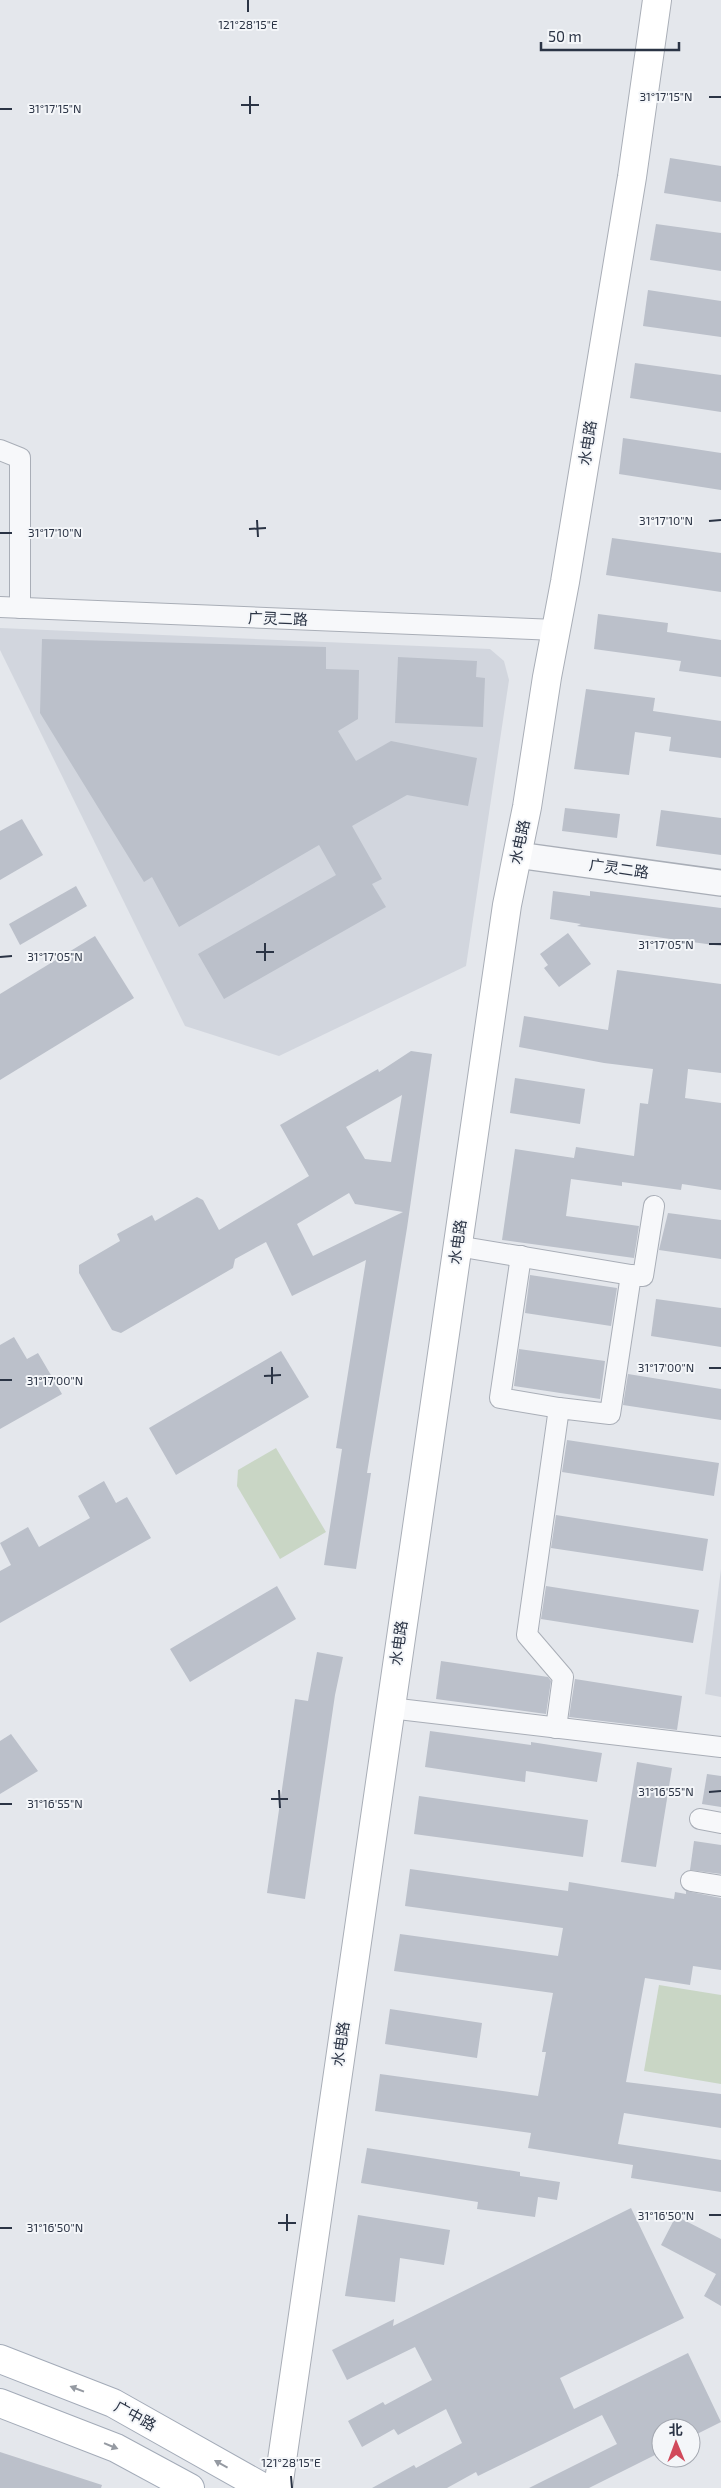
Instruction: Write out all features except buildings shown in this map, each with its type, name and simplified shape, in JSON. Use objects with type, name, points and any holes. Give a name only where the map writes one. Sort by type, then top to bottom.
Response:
[{"type":"main road","name":"水电路","points":[[278,2488],[505,915],[518,855],[631,186],[657,0]]},
{"type":"main road","name":"广中路","points":[[0,2359],[113,2403],[264,2488]]},
{"type":"main road","points":[[0,2403],[116,2448],[190,2488]]},
{"type":"street","points":[[0,450],[20,458],[10,607]]},
{"type":"street","name":"广灵二路","points":[[10,607],[556,630]]},
{"type":"street","name":"广灵二路","points":[[518,855],[721,884]]},
{"type":"street","points":[[457,1246],[643,1276],[654,1206]]},
{"type":"street","points":[[521,1256],[500,1398],[559,1408],[610,1414],[631,1274]]},
{"type":"street","points":[[556,1728],[563,1677],[527,1635],[559,1408]]},
{"type":"street","points":[[390,1708],[721,1747]]},
{"type":"street","points":[[700,1819],[721,1823]]},
{"type":"street","points":[[691,1881],[721,1886]]},
{"type":"shaded area","points":[[0,628],[490,649],[504,661],[509,680],[466,966],[279,1056],[185,1026],[0,650]]},
{"type":"shaded area","points":[[721,1569],[721,1697],[705,1694]]},
{"type":"green space","points":[[276,1448],[326,1532],[280,1559],[237,1486],[238,1470]]},
{"type":"green space","points":[[659,1985],[721,1995],[721,2084],[644,2071]]}]
